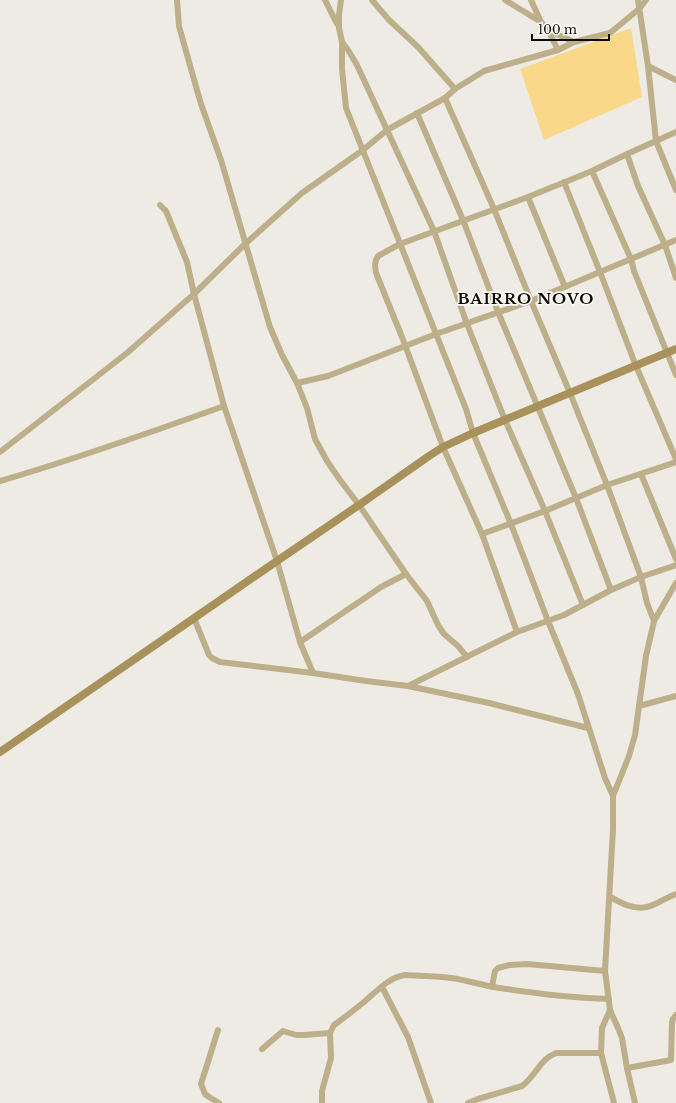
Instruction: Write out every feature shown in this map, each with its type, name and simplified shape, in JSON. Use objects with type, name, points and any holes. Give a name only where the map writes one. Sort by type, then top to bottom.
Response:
[{"type":"street","points":[[177,0],[179,26],[191,69],[201,104],[221,160],[270,327],[282,355],[297,383],[307,408],[315,438],[327,461],[340,480],[406,574],[427,601],[438,625],[444,634],[458,646],[467,657]]},
{"type":"street","points":[[325,0],[339,28]]},
{"type":"street","points":[[341,0],[339,28],[342,42],[342,69],[346,108],[466,409],[474,434],[512,524],[548,621],[578,694],[588,728],[612,796],[613,829],[605,971],[610,1010],[622,1038],[635,1103]]},
{"type":"street","points":[[372,0],[389,20],[418,48],[455,89]]},
{"type":"street","points":[[505,0],[541,22]]},
{"type":"street","points":[[531,0],[541,22],[548,30],[558,50]]},
{"type":"street","points":[[638,0],[648,66],[656,141],[676,190]]},
{"type":"street","points":[[0,452],[127,353],[194,294],[245,244],[302,193],[363,150],[387,130],[445,98],[455,89],[484,71],[558,50],[574,42],[610,34],[639,9],[646,0]]},
{"type":"street","points":[[548,30],[574,42]]},
{"type":"street","points":[[342,42],[357,65],[434,231],[467,324],[505,420],[545,511],[583,605]]},
{"type":"street","points":[[648,66],[676,80]]},
{"type":"street","points":[[445,98],[494,209],[607,485],[654,621]]},
{"type":"street","points":[[417,113],[463,220],[498,312],[576,498],[611,590]]},
{"type":"street","points":[[516,632],[482,534],[443,447],[374,265],[378,256],[400,244],[528,197],[592,171],[676,133]]},
{"type":"street","points":[[627,154],[638,186],[665,245],[676,278]]},
{"type":"street","points":[[592,171],[630,259],[676,375]]},
{"type":"street","points":[[564,182],[636,366],[676,459]]},
{"type":"street","points":[[528,197],[565,287]]},
{"type":"street","points":[[160,205],[166,211],[187,262],[224,406],[277,561],[300,642],[313,673]]},
{"type":"street","points":[[297,383],[328,376],[436,334],[531,301],[676,240]]},
{"type":"street","points":[[0,752],[443,447],[676,348]]},
{"type":"street","points":[[0,481],[62,463],[224,406]]},
{"type":"street","points":[[482,534],[512,524],[607,485],[676,462]]},
{"type":"street","points":[[641,474],[676,559]]},
{"type":"street","points":[[408,686],[516,632],[564,615],[611,590],[640,577],[676,565]]},
{"type":"street","points":[[300,642],[381,587],[406,574]]},
{"type":"street","points":[[612,796],[621,779],[635,735],[646,656],[654,621],[676,583]]},
{"type":"street","points":[[194,618],[209,655],[220,662],[408,686],[489,703],[588,728]]},
{"type":"street","points":[[639,706],[676,696]]},
{"type":"street","points":[[610,897],[636,908],[646,907],[676,894]]},
{"type":"street","points":[[492,986],[495,971],[498,968],[510,965],[527,964],[605,971]]},
{"type":"street","points":[[322,1103],[322,1091],[331,1058],[330,1033],[334,1025],[391,980],[399,976],[405,975],[449,978],[552,995],[609,1000]]},
{"type":"street","points":[[382,988],[408,1037],[431,1103]]},
{"type":"street","points":[[610,1010],[602,1028],[602,1053],[614,1103]]},
{"type":"street","points":[[627,1068],[673,1060],[672,1022],[676,1015]]},
{"type":"street","points":[[218,1030],[201,1084],[205,1094],[219,1103]]},
{"type":"street","points":[[262,1049],[283,1031],[296,1035],[330,1033]]},
{"type":"street","points":[[468,1103],[522,1086],[527,1082],[543,1061],[556,1053],[602,1053]]},
{"type":"shaded area","points":[[631,28],[642,97],[544,140],[520,69]]},
{"type":"district","name":"BAIRRO NOVO","points":[[526,299]]}]
